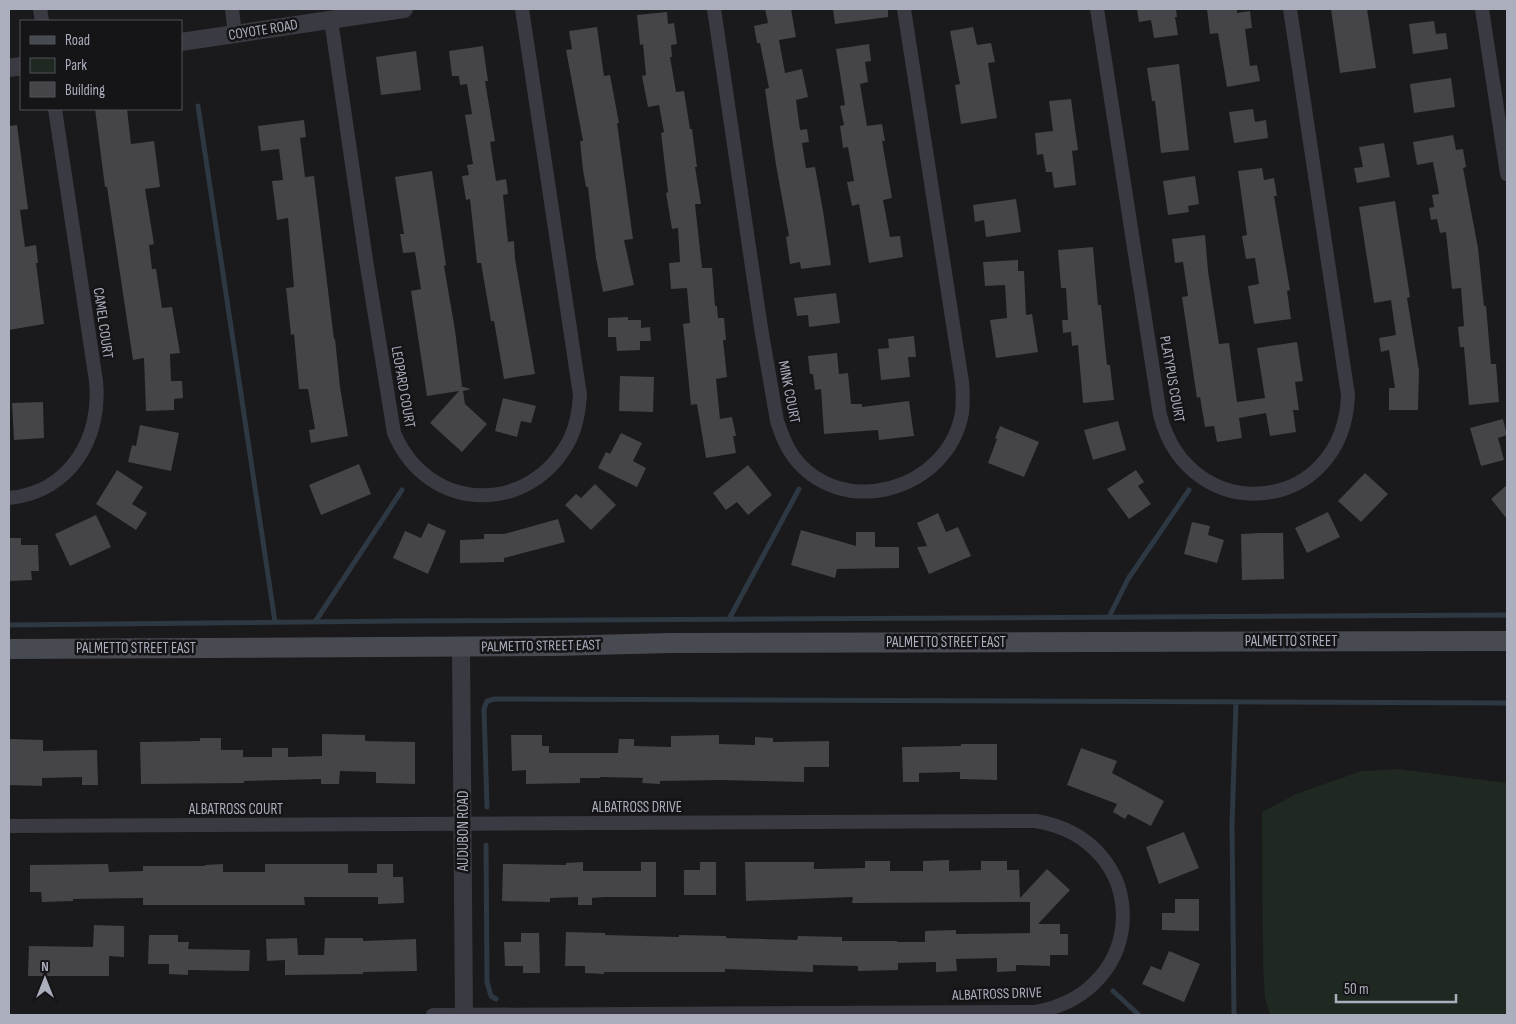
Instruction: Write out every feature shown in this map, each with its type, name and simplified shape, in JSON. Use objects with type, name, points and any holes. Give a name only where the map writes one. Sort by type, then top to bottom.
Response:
[{"type":"main road","name":"PALMETTO STREET","points":[[1074,642],[1507,641]]},
{"type":"main road","name":"PALMETTO STREET EAST","points":[[9,649],[461,647],[670,643],[1074,642]]},
{"type":"street","points":[[232,9],[235,34]]},
{"type":"street","name":"COYOTE ROAD","points":[[182,42],[404,9]]},
{"type":"street","name":"LEOPARD COURT","points":[[331,20],[367,269],[394,433],[407,458],[426,478],[451,490],[465,494],[492,495],[506,492],[532,481],[555,462],[571,437],[576,424],[580,402],[522,9]]},
{"type":"street","name":"MINK COURT","points":[[714,9],[761,328],[777,421],[781,434],[794,457],[813,475],[837,487],[864,492],[892,488],[907,483],[932,466],[943,455],[954,435],[962,413],[962,382],[904,9]]},
{"type":"street","name":"PLATYPUS COURT","points":[[1097,9],[1160,415],[1164,430],[1178,456],[1200,477],[1227,490],[1257,494],[1272,492],[1300,482],[1323,464],[1339,439],[1347,410],[1348,395],[1290,9]]},
{"type":"street","points":[[1482,9],[1507,174]]},
{"type":"street","name":"CAMEL COURT","points":[[9,498],[40,490],[53,483],[72,465],[87,444],[92,432],[97,406],[96,380],[55,110]]},
{"type":"street","name":"AUDUBON ROAD","points":[[461,647],[464,1015]]},
{"type":"street","name":"ALBATROSS DRIVE","points":[[463,824],[1036,821],[1058,826],[1079,836],[1102,857],[1117,884],[1123,914],[1119,942],[1112,960],[1101,976],[1083,994],[1072,1001],[1035,1012],[464,1015]]},
{"type":"street","name":"ALBATROSS COURT","points":[[9,826],[463,824]]},
{"type":"street","points":[[434,1015],[464,1015]]},
{"type":"green space","points":[[1398,769],[1507,783],[1507,1015],[1270,1015],[1265,997],[1263,966],[1262,812],[1296,794],[1361,771]]},
{"type":"building","points":[[765,9],[791,9],[796,37],[779,40],[785,73],[802,69],[808,97],[796,100],[800,130],[807,129],[809,142],[802,143],[806,168],[815,167],[831,265],[801,269],[800,262],[790,264],[786,237],[789,236],[765,89],[769,88],[760,43],[757,43],[754,26],[768,23]]},
{"type":"building","points":[[833,9],[888,9],[888,17],[835,24]]},
{"type":"building","points":[[1137,9],[1176,9],[1177,17],[1175,17],[1178,35],[1154,38],[1151,20],[1139,22]]},
{"type":"building","points":[[1207,9],[1237,9],[1237,13],[1250,11],[1252,28],[1245,29],[1250,66],[1257,65],[1260,81],[1227,87],[1218,33],[1210,34]]},
{"type":"building","points":[[1331,9],[1367,9],[1376,68],[1340,73]]},
{"type":"building","points":[[667,12],[668,24],[674,23],[677,44],[671,45],[672,57],[670,57],[676,92],[684,91],[690,129],[692,129],[697,167],[695,167],[701,204],[695,204],[702,268],[712,268],[715,306],[717,306],[718,318],[724,318],[726,340],[723,340],[727,377],[716,379],[720,419],[732,417],[736,436],[733,436],[736,453],[706,458],[697,404],[691,405],[683,324],[690,323],[687,288],[671,289],[669,263],[680,262],[678,228],[672,229],[666,193],[668,192],[661,133],[664,132],[659,105],[648,107],[642,76],[646,75],[643,44],[640,45],[637,15]]},
{"type":"building","points":[[1434,21],[1436,34],[1446,33],[1448,49],[1413,54],[1409,24]]},
{"type":"building","points":[[597,27],[604,76],[610,75],[619,123],[617,123],[633,239],[624,240],[634,285],[603,292],[596,258],[588,187],[586,187],[583,170],[580,141],[583,141],[566,50],[572,49],[569,31]]},
{"type":"building","points":[[973,27],[977,45],[991,43],[995,62],[988,63],[997,118],[961,124],[955,85],[960,84],[950,31]]},
{"type":"building","points":[[869,44],[871,61],[865,62],[868,82],[860,84],[867,126],[882,124],[885,141],[882,141],[892,198],[883,200],[890,237],[900,236],[903,257],[869,263],[859,204],[852,206],[847,182],[854,181],[848,147],[843,148],[840,126],[844,125],[840,106],[845,105],[836,49]]},
{"type":"building","points":[[483,46],[488,81],[485,81],[495,141],[490,142],[496,181],[506,179],[508,194],[503,195],[508,242],[514,241],[515,259],[535,374],[504,379],[481,263],[477,263],[470,199],[466,200],[462,176],[469,175],[467,165],[473,164],[465,115],[472,114],[467,84],[460,85],[459,76],[452,76],[449,51]]},
{"type":"building","points":[[416,51],[421,90],[381,95],[376,57]]},
{"type":"building","points":[[1179,64],[1189,150],[1161,153],[1155,101],[1152,101],[1147,68]]},
{"type":"building","points":[[1451,78],[1455,107],[1414,113],[1410,84]]},
{"type":"building","points":[[1071,99],[1078,150],[1072,151],[1076,185],[1054,188],[1052,172],[1046,172],[1043,154],[1037,155],[1035,133],[1053,131],[1049,101]]},
{"type":"building","points":[[1253,109],[1255,122],[1266,120],[1268,138],[1234,143],[1229,112]]},
{"type":"building","points":[[95,110],[127,110],[131,144],[154,141],[160,187],[145,189],[154,244],[149,245],[152,269],[156,269],[162,308],[172,307],[180,353],[170,354],[171,381],[182,381],[183,398],[174,399],[174,410],[146,411],[144,358],[133,360],[107,187],[105,187]]},
{"type":"building","points":[[304,120],[306,137],[300,138],[305,177],[314,176],[340,387],[348,436],[311,443],[309,430],[315,429],[308,389],[299,389],[294,334],[291,335],[286,288],[294,287],[288,218],[277,220],[272,181],[283,180],[279,149],[261,151],[258,126]]},
{"type":"building","points":[[17,125],[28,209],[20,210],[25,247],[36,245],[38,263],[36,263],[44,324],[9,330],[9,126]]},
{"type":"building","points":[[1453,135],[1456,150],[1463,149],[1466,167],[1463,168],[1478,248],[1491,364],[1496,364],[1499,402],[1469,405],[1464,347],[1460,347],[1458,327],[1464,326],[1461,288],[1452,289],[1446,232],[1440,233],[1437,219],[1431,220],[1429,208],[1434,207],[1432,195],[1439,194],[1433,162],[1417,165],[1413,142]]},
{"type":"building","points":[[1384,143],[1390,177],[1357,183],[1354,168],[1363,167],[1359,147]]},
{"type":"building","points":[[1262,168],[1264,180],[1274,178],[1277,196],[1274,196],[1290,290],[1287,291],[1291,319],[1254,324],[1248,286],[1259,284],[1255,258],[1246,259],[1242,236],[1247,235],[1238,171]]},
{"type":"building","points":[[432,171],[446,265],[444,266],[455,330],[462,386],[460,386],[471,389],[463,391],[465,404],[487,424],[462,452],[430,423],[459,391],[427,396],[411,291],[421,289],[415,252],[403,253],[400,234],[404,234],[395,177]]},
{"type":"building","points":[[1195,176],[1199,204],[1188,206],[1189,212],[1168,215],[1163,181]]},
{"type":"building","points":[[1016,199],[1021,232],[986,237],[984,220],[975,222],[973,205]]},
{"type":"building","points":[[1395,201],[1410,297],[1407,298],[1419,371],[1418,410],[1389,410],[1389,388],[1395,388],[1389,350],[1381,352],[1379,338],[1396,335],[1391,300],[1374,303],[1359,207]]},
{"type":"building","points":[[1205,235],[1208,271],[1219,344],[1229,343],[1237,402],[1265,398],[1257,348],[1297,342],[1303,381],[1295,382],[1299,410],[1293,410],[1296,432],[1270,436],[1266,413],[1239,418],[1242,438],[1217,442],[1214,426],[1205,427],[1200,397],[1197,398],[1182,297],[1188,296],[1183,262],[1175,263],[1172,239]]},
{"type":"building","points":[[1093,247],[1098,305],[1101,305],[1107,365],[1110,365],[1114,400],[1083,403],[1078,345],[1072,346],[1071,332],[1063,333],[1062,320],[1068,320],[1066,288],[1061,288],[1058,250]]},
{"type":"building","points":[[1018,260],[1018,271],[1024,271],[1026,315],[1032,314],[1038,352],[996,358],[990,320],[1007,318],[1005,285],[985,286],[983,262]]},
{"type":"building","points":[[836,293],[840,323],[809,327],[808,315],[797,316],[794,298]]},
{"type":"building","points":[[628,317],[628,320],[641,320],[641,328],[650,327],[651,341],[640,341],[640,350],[617,351],[616,337],[608,337],[608,318]]},
{"type":"building","points":[[914,336],[916,357],[908,357],[910,377],[881,380],[878,349],[889,348],[888,339]]},
{"type":"building","points":[[837,353],[839,374],[848,373],[851,404],[862,404],[862,407],[909,401],[914,436],[879,440],[878,430],[824,434],[821,389],[815,390],[813,374],[810,374],[808,356]]},
{"type":"building","points":[[620,376],[654,377],[653,412],[619,411]]},
{"type":"building","points":[[503,398],[536,406],[531,423],[521,421],[517,437],[495,431]]},
{"type":"building","points":[[43,402],[44,438],[14,440],[12,403]]},
{"type":"building","points":[[1503,419],[1507,435],[1498,438],[1504,460],[1481,466],[1470,428]]},
{"type":"building","points":[[1118,421],[1126,450],[1093,460],[1084,430]]},
{"type":"building","points":[[140,425],[179,433],[171,471],[128,462],[132,445],[136,446]]},
{"type":"building","points":[[1000,426],[1039,442],[1024,477],[988,463]]},
{"type":"building","points":[[621,433],[642,443],[633,461],[646,468],[637,487],[598,468],[606,452],[610,454]]},
{"type":"building","points":[[359,464],[371,494],[321,515],[309,485]]},
{"type":"building","points":[[748,465],[772,495],[748,515],[737,502],[726,510],[713,493]]},
{"type":"building","points":[[117,470],[143,487],[132,504],[147,513],[136,530],[96,504]]},
{"type":"building","points":[[1136,470],[1144,482],[1138,486],[1151,504],[1129,519],[1107,489]]},
{"type":"building","points":[[1365,473],[1388,494],[1361,522],[1338,501]]},
{"type":"building","points":[[595,484],[616,505],[591,530],[565,505],[576,494],[581,498]]},
{"type":"building","points":[[1507,485],[1507,519],[1491,499]]},
{"type":"building","points":[[1328,512],[1340,537],[1307,553],[1295,528]]},
{"type":"building","points":[[938,513],[946,532],[958,527],[971,556],[929,574],[917,547],[927,546],[917,523]]},
{"type":"building","points":[[96,515],[111,547],[70,566],[55,534]]},
{"type":"building","points":[[558,519],[565,542],[504,558],[504,562],[460,563],[460,540],[484,539],[484,534],[504,534]]},
{"type":"building","points":[[1192,522],[1210,526],[1208,535],[1224,540],[1217,563],[1184,554]]},
{"type":"building","points":[[428,523],[446,531],[428,574],[393,558],[405,531],[421,538]]},
{"type":"building","points":[[801,530],[856,546],[856,532],[875,532],[875,547],[899,547],[899,568],[837,569],[835,578],[791,565]]},
{"type":"building","points":[[1283,533],[1284,579],[1242,580],[1241,534]]},
{"type":"building","points":[[9,538],[21,538],[21,545],[38,545],[39,571],[31,571],[32,580],[9,581]]},
{"type":"building","points":[[322,734],[365,735],[365,741],[415,742],[415,784],[376,783],[376,772],[340,771],[339,784],[321,784],[321,779],[244,781],[244,783],[141,784],[140,742],[200,741],[200,738],[221,738],[221,750],[243,750],[243,757],[272,757],[272,748],[288,748],[288,757],[322,756]]},
{"type":"building","points":[[511,735],[542,735],[542,746],[549,746],[549,753],[618,753],[619,739],[634,739],[634,746],[671,747],[671,736],[719,735],[719,744],[755,745],[755,737],[773,738],[773,742],[829,741],[829,767],[804,767],[804,782],[720,780],[660,781],[660,784],[642,783],[643,778],[600,777],[580,778],[580,783],[526,784],[526,770],[512,771]]},
{"type":"building","points":[[9,739],[43,740],[43,751],[97,750],[98,785],[82,785],[82,777],[42,778],[42,786],[9,785]]},
{"type":"building","points":[[961,744],[997,744],[997,780],[960,779],[960,772],[919,773],[919,782],[903,782],[902,747],[961,746]]},
{"type":"building","points":[[1081,748],[1117,761],[1112,773],[1164,801],[1151,826],[1128,814],[1125,819],[1113,812],[1117,804],[1067,785]]},
{"type":"building","points":[[1184,832],[1199,868],[1159,884],[1146,847]]},
{"type":"building","points":[[949,860],[949,871],[981,870],[981,861],[1007,861],[1007,870],[1019,870],[1020,898],[1047,869],[1070,890],[1038,924],[1060,924],[1060,934],[1068,934],[1068,955],[1050,955],[1050,966],[1016,965],[1016,971],[997,972],[997,958],[956,959],[957,971],[936,972],[936,962],[898,963],[898,970],[858,971],[858,966],[813,965],[813,972],[725,969],[725,972],[604,972],[604,974],[585,973],[585,966],[565,966],[566,932],[605,933],[605,935],[726,936],[726,938],[797,940],[798,936],[842,937],[842,941],[897,942],[925,942],[925,931],[956,930],[956,934],[1030,933],[1030,902],[852,903],[853,897],[746,901],[745,862],[814,862],[814,869],[865,868],[865,861],[890,861],[890,871],[923,871],[923,861]]},
{"type":"building","points":[[583,862],[583,871],[641,871],[641,862],[656,862],[656,897],[592,898],[592,905],[578,905],[578,897],[550,898],[550,902],[502,901],[503,864],[566,865],[566,863]]},
{"type":"building","points":[[700,862],[716,862],[716,895],[684,895],[684,870],[700,870]]},
{"type":"building","points":[[108,864],[109,872],[143,871],[143,866],[205,866],[223,864],[223,872],[265,872],[265,864],[348,864],[348,873],[377,873],[377,864],[393,864],[393,877],[403,877],[404,903],[378,904],[378,897],[304,897],[305,905],[143,905],[143,898],[73,899],[73,901],[42,902],[41,892],[30,892],[30,865]]},
{"type":"building","points":[[1175,899],[1199,899],[1199,931],[1162,930],[1162,913],[1175,913]]},
{"type":"building","points":[[94,925],[124,926],[124,957],[109,956],[109,976],[28,976],[29,946],[93,947]]},
{"type":"building","points":[[521,933],[539,933],[540,973],[523,973],[523,966],[505,966],[504,942],[521,942]]},
{"type":"building","points":[[149,935],[178,935],[178,942],[189,942],[188,949],[250,950],[249,971],[188,970],[188,975],[169,974],[169,964],[148,964]]},
{"type":"building","points":[[297,938],[298,955],[324,955],[325,938],[363,938],[363,941],[416,939],[417,971],[285,975],[285,960],[267,961],[266,939]]},
{"type":"building","points":[[1169,951],[1200,964],[1184,1002],[1142,984],[1151,966],[1161,970]]},
{"type":"waterway","points":[[198,106],[275,622]]},
{"type":"waterway","points":[[729,619],[799,489]]},
{"type":"waterway","points":[[315,622],[402,490]]},
{"type":"waterway","points":[[1109,617],[1128,579],[1189,490]]},
{"type":"waterway","points":[[9,625],[1507,615]]},
{"type":"waterway","points":[[487,807],[484,709],[487,701],[495,699],[1507,703]]},
{"type":"waterway","points":[[1234,1015],[1232,824],[1236,703]]},
{"type":"waterway","points":[[486,845],[487,982],[491,996],[496,999]]},
{"type":"waterway","points":[[1113,991],[1139,1015]]}]
